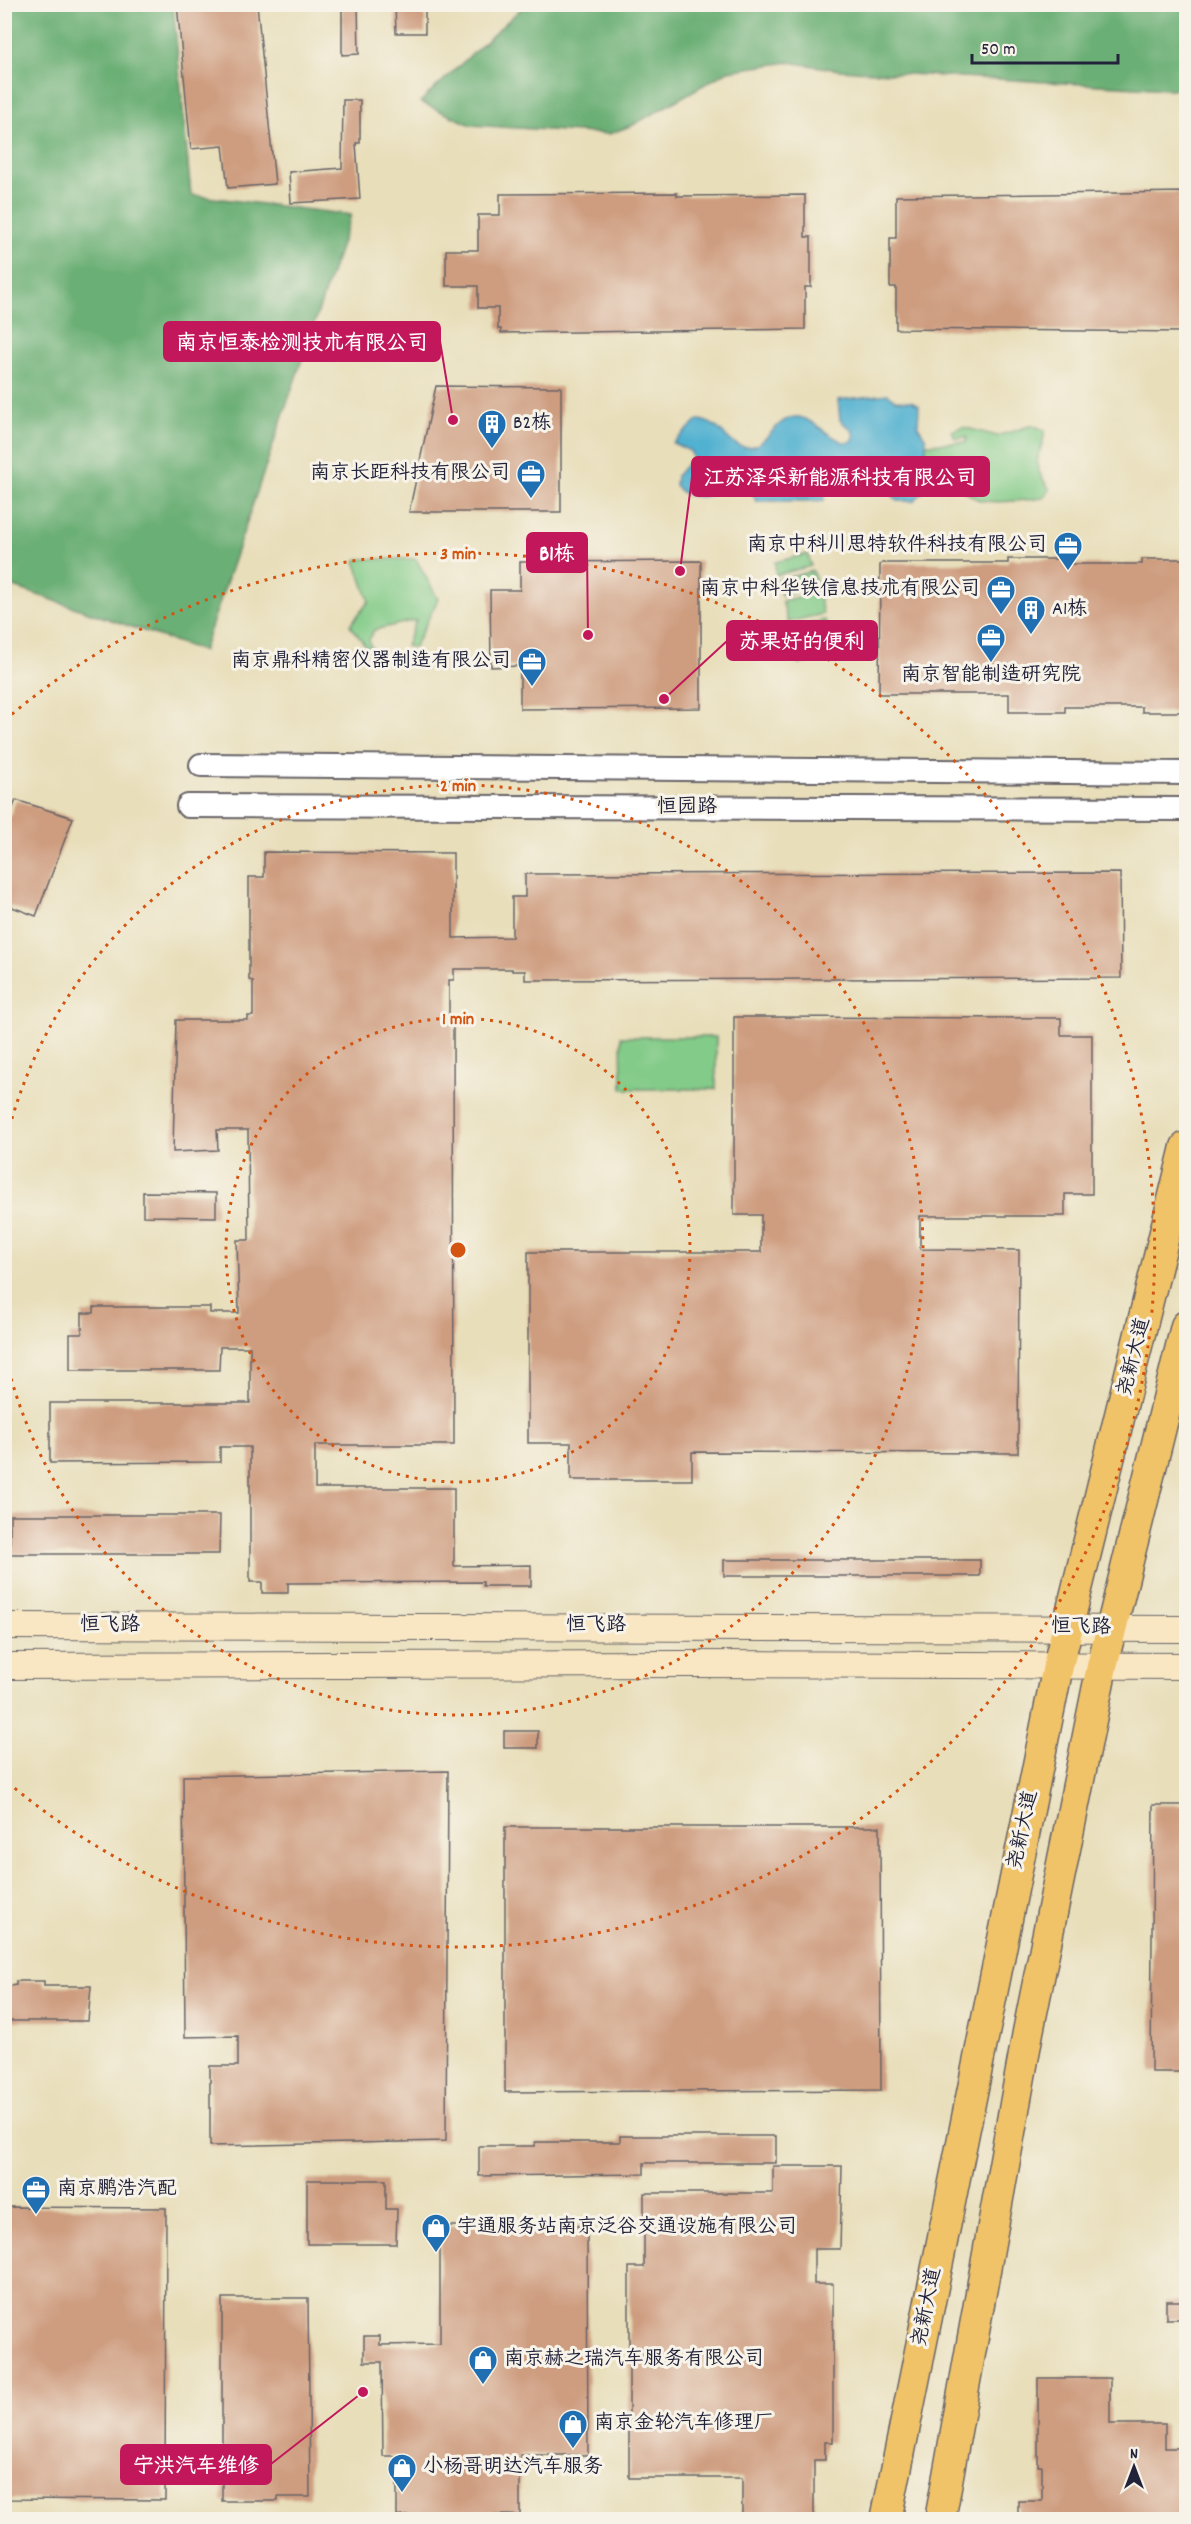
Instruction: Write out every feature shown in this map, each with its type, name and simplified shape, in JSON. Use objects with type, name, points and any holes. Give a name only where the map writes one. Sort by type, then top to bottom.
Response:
[{"type":"main road","name":"尧新大道","points":[[886,2520],[1058,1666],[1186,1147]]},
{"type":"main road","points":[[940,2520],[1028,2032],[1102,1666],[1186,1326]]},
{"type":"main road","name":"恒飞路","points":[[4,1626],[1186,1629]]},
{"type":"main road","name":"恒飞路","points":[[4,1666],[686,1664],[1186,1666]]},
{"type":"street","name":"恒园路","points":[[201,765],[752,771],[1186,772]]},
{"type":"street","points":[[752,771],[754,808]]},
{"type":"street","name":"恒园路","points":[[188,806],[1186,809]]},
{"type":"green space","points":[[5,4],[173,5],[191,195],[351,215],[203,651],[5,584]]},
{"type":"green space","points":[[525,5],[1186,5],[1186,90],[839,70],[789,62],[728,71],[633,125],[609,134],[471,125],[420,102]]},
{"type":"green space","points":[[1033,425],[1045,431],[1037,460],[1039,472],[1050,490],[1043,498],[1009,502],[983,501],[969,495],[948,476],[935,470],[925,469],[926,444],[966,442],[967,437],[955,438],[952,431],[963,427],[997,436]]},
{"type":"green space","points":[[808,554],[811,566],[776,575],[775,562]]},
{"type":"green space","points":[[359,559],[416,559],[438,599],[414,648],[406,646],[416,620],[374,630],[369,640],[372,650],[369,650],[350,625],[369,601],[355,561]]},
{"type":"green space","points":[[813,571],[817,586],[781,595],[777,580]]},
{"type":"green space","points":[[818,592],[823,614],[788,622],[782,601]]},
{"type":"green space","points":[[825,620],[834,655],[799,664],[790,629]]},
{"type":"green space","points":[[621,1037],[716,1037],[716,1089],[622,1089]]},
{"type":"water","points":[[888,394],[895,400],[911,401],[919,405],[918,426],[926,439],[925,469],[919,473],[918,482],[923,492],[914,501],[898,501],[889,492],[824,492],[824,501],[756,501],[749,487],[739,478],[729,479],[719,491],[704,496],[687,494],[675,485],[676,476],[693,457],[690,451],[673,443],[698,420],[713,425],[732,442],[744,447],[759,443],[783,421],[799,417],[847,443],[853,440],[854,434],[840,420],[838,400]]},
{"type":"building","points":[[177,4],[257,4],[275,184],[228,188],[223,146],[191,149]]},
{"type":"building","points":[[395,4],[425,4],[425,33],[396,33]]},
{"type":"building","points":[[342,5],[358,5],[359,54],[342,55]]},
{"type":"building","points":[[343,100],[360,100],[360,143],[356,143],[360,199],[291,203],[289,172],[342,168]]},
{"type":"building","points":[[1186,192],[1186,332],[896,329],[896,287],[890,287],[890,238],[896,238],[896,196]]},
{"type":"building","points":[[677,193],[677,196],[805,195],[805,237],[811,237],[811,287],[805,287],[805,329],[501,333],[501,329],[498,329],[498,308],[478,308],[478,286],[446,286],[446,250],[478,250],[478,215],[500,215],[500,194]]},
{"type":"building","name":"B2栋","points":[[436,386],[561,387],[561,512],[409,512]]},
{"type":"building","name":"A1栋","points":[[1008,559],[1065,559],[1065,564],[1142,564],[1142,559],[1186,559],[1186,619],[1183,619],[1183,651],[1186,651],[1186,712],[1142,712],[1142,707],[1065,707],[1065,712],[1009,712],[1009,694],[879,694],[880,565],[882,563],[1008,563]]},
{"type":"building","points":[[701,561],[701,708],[520,709],[520,666],[491,667],[490,590],[520,590],[520,562]]},
{"type":"building","points":[[16,800],[73,818],[36,916],[4,904],[4,830]]},
{"type":"building","points":[[264,852],[453,853],[453,938],[512,937],[512,897],[525,897],[525,874],[1120,873],[1121,978],[525,980],[525,971],[454,969],[454,980],[449,980],[449,1017],[453,1017],[454,1445],[315,1445],[315,1488],[454,1488],[454,1566],[531,1565],[531,1586],[483,1586],[483,1582],[288,1583],[288,1593],[262,1593],[262,1582],[250,1582],[250,1447],[220,1447],[220,1462],[50,1463],[50,1403],[250,1403],[250,1347],[220,1347],[219,1370],[70,1370],[70,1334],[82,1334],[82,1313],[94,1313],[94,1307],[210,1307],[210,1313],[239,1313],[237,1240],[249,1240],[248,1130],[217,1130],[218,1150],[173,1152],[176,1020],[248,1020],[248,1016],[253,1016],[253,981],[249,980],[249,877],[264,877]]},
{"type":"building","points":[[734,1017],[1061,1018],[1061,1035],[1092,1035],[1092,1194],[1065,1194],[1065,1216],[920,1216],[920,1249],[1019,1250],[1018,1453],[692,1452],[692,1480],[571,1480],[571,1443],[528,1443],[528,1252],[761,1252],[761,1215],[734,1215]]},
{"type":"building","points":[[143,1192],[216,1193],[216,1217],[143,1216]]},
{"type":"building","points":[[10,1515],[220,1515],[219,1554],[10,1554]]},
{"type":"building","points":[[724,1560],[980,1560],[980,1576],[724,1576]]},
{"type":"building","points":[[504,1731],[538,1731],[538,1748],[504,1748]]},
{"type":"building","points":[[448,1771],[446,2141],[210,2146],[210,2066],[238,2066],[238,2036],[185,2037],[183,1776]]},
{"type":"building","points":[[1153,1805],[1186,1805],[1186,2072],[1151,2072]]},
{"type":"building","points":[[505,1827],[880,1827],[881,2090],[505,2092]]},
{"type":"building","points":[[16,1981],[44,1981],[44,1986],[91,1986],[88,2021],[4,2021],[4,1987],[16,1985]]},
{"type":"building","points":[[620,2136],[776,2136],[776,2163],[644,2163],[644,2174],[479,2176],[479,2146],[535,2146],[535,2142],[620,2142]]},
{"type":"building","points":[[773,2166],[842,2166],[840,2249],[814,2249],[814,2284],[833,2284],[833,2442],[825,2442],[825,2460],[814,2460],[814,2520],[742,2520],[742,2478],[629,2478],[629,2267],[644,2267],[644,2193],[773,2193]]},
{"type":"building","points":[[307,2180],[386,2180],[386,2209],[397,2209],[396,2244],[307,2244]]},
{"type":"building","points":[[5,2207],[166,2208],[165,2500],[4,2499]]},
{"type":"building","points":[[440,2226],[587,2226],[588,2455],[520,2455],[520,2515],[397,2516],[397,2456],[383,2456],[382,2362],[364,2362],[364,2336],[380,2336],[380,2345],[440,2344]]},
{"type":"building","points":[[222,2298],[308,2298],[310,2497],[278,2497],[278,2501],[222,2501]]},
{"type":"building","points":[[1166,2301],[1186,2301],[1186,2319],[1166,2319]]},
{"type":"building","points":[[1038,2378],[1110,2378],[1110,2424],[1165,2424],[1165,2448],[1186,2448],[1186,2520],[1018,2520],[1018,2501],[1042,2501],[1042,2466],[1038,2466]]},
{"type":"place","name":"南京恒泰检测技术有限公司","points":[[453,420]]},
{"type":"place","name":"B2栋","points":[[492,450]]},
{"type":"place","name":"南京长距科技有限公司","points":[[531,500]]},
{"type":"place","name":"江苏泽采新能源科技有限公司","points":[[680,571]]},
{"type":"place","name":"南京中科川思特软件科技有限公司","points":[[1068,572]]},
{"type":"place","name":"南京中科华铁信息技术有限公司","points":[[1001,616]]},
{"type":"place","name":"B1栋","points":[[588,635]]},
{"type":"place","name":"A1栋","points":[[1031,636]]},
{"type":"place","name":"南京智能制造研究院","points":[[991,664]]},
{"type":"place","name":"南京鼎科精密仪器制造有限公司","points":[[532,688]]},
{"type":"place","name":"苏果好的便利","points":[[664,699]]},
{"type":"place","name":"南京鹏浩汽配","points":[[36,2216]]},
{"type":"place","name":"宇通服务站南京泛谷交通设施有限公司","points":[[436,2254]]},
{"type":"place","name":"南京赫之瑞汽车服务有限公司","points":[[483,2386]]},
{"type":"place","name":"宁洪汽车维修","points":[[363,2392]]},
{"type":"place","name":"南京金轮汽车修理厂","points":[[573,2450]]},
{"type":"place","name":"小杨哥明达汽车服务","points":[[402,2494]]}]
